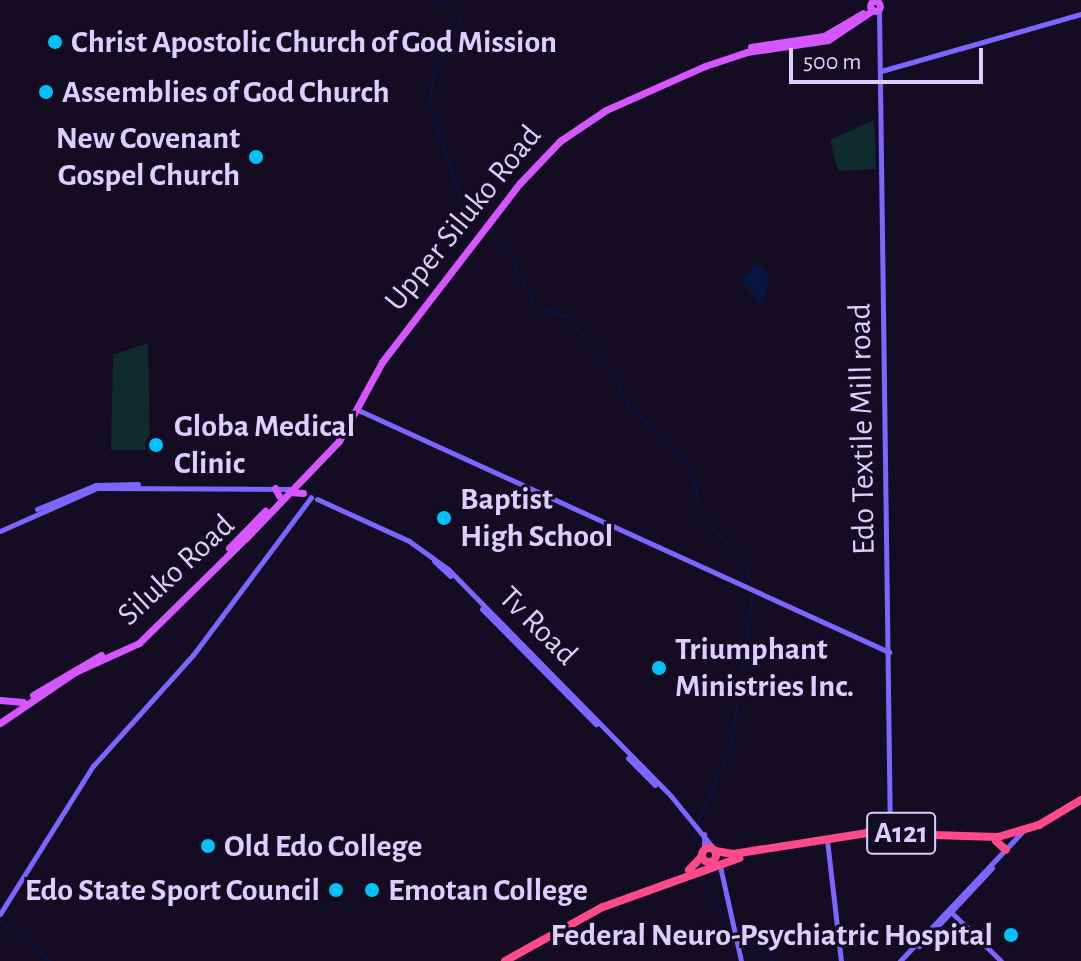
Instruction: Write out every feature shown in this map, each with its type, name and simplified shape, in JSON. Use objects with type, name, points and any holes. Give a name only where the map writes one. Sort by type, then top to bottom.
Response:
[{"type":"highway","name":"A121","points":[[712,856],[739,858],[827,840],[890,834],[996,841],[1021,835],[1081,802]]},
{"type":"highway","name":"A121","points":[[505,961],[603,907],[690,872],[712,856],[798,841],[890,834],[986,838],[1021,835],[1035,824],[1081,802]]},
{"type":"highway","points":[[996,841],[1006,850]]},
{"type":"highway","points":[[688,858],[690,872],[712,856]]},
{"type":"highway","name":"A121","points":[[496,961],[591,908],[690,872]]},
{"type":"main road","name":"Upper Siluko Road","points":[[292,488],[358,410],[380,360],[524,172],[557,138],[604,106],[704,61],[746,48],[824,36],[876,9]]},
{"type":"main road","points":[[275,488],[279,496]]},
{"type":"main road","name":"Siluko Road","points":[[0,700],[18,705],[74,667],[146,632],[244,537],[279,496],[292,488]]},
{"type":"main road","name":"Siluko Road","points":[[0,723],[75,672],[149,635],[292,488]]},
{"type":"main road","points":[[292,488],[309,496]]},
{"type":"street","name":"Edo Textile Mill road","points":[[876,9],[881,71],[890,834]]},
{"type":"street","points":[[881,71],[1081,14]]},
{"type":"street","points":[[358,410],[889,652]]},
{"type":"street","points":[[0,528],[96,485],[292,488]]},
{"type":"street","points":[[0,914],[49,844],[93,766],[193,655],[309,496]]},
{"type":"street","name":"Tv Road","points":[[309,496],[436,558],[701,831],[712,856],[741,961]]},
{"type":"street","points":[[950,911],[1021,835]]},
{"type":"street","points":[[902,961],[1021,835]]},
{"type":"street","points":[[827,840],[841,961]]},
{"type":"street","points":[[950,911],[1001,961]]},
{"type":"green space","points":[[874,120],[876,169],[838,171],[830,140]]},
{"type":"green space","points":[[148,343],[150,450],[111,450],[113,355]]},
{"type":"water","points":[[751,264],[765,269],[769,280],[762,305],[740,280],[753,271]]},
{"type":"waterway","points":[[437,0],[457,11],[461,24],[434,73],[430,103],[462,200],[484,224]]},
{"type":"waterway","points":[[491,230],[508,253]]},
{"type":"waterway","points":[[510,257],[535,306]]},
{"type":"waterway","points":[[538,309],[567,316],[590,343]]},
{"type":"waterway","points":[[592,347],[606,362],[632,411],[664,435],[693,474],[700,509]]},
{"type":"waterway","points":[[700,513],[744,564],[752,583]]},
{"type":"waterway","points":[[698,823],[731,748],[753,593]]},
{"type":"waterway","points":[[692,854],[696,828]]},
{"type":"waterway","points":[[700,877],[729,924]]},
{"type":"waterway","points":[[0,921],[50,961]]},
{"type":"waterway","points":[[738,929],[773,961]]},
{"type":"place","name":"Christ Apostolic Church of God Mission","points":[[55,42]]},
{"type":"place","name":"Assemblies of God Church","points":[[46,92]]},
{"type":"place","name":"New Covenant Gospel Church","points":[[256,157]]},
{"type":"place","name":"Globa Medical Clinic","points":[[156,445]]},
{"type":"place","name":"Baptist High School","points":[[444,518]]},
{"type":"place","name":"Triumphant Ministries Inc.","points":[[659,668]]},
{"type":"place","name":"Old Edo College","points":[[208,846]]},
{"type":"place","name":"Edo State Sport Council","points":[[336,890]]},
{"type":"place","name":"Emotan College","points":[[372,890]]},
{"type":"place","name":"Federal Neuro-Psychiatric Hospital","points":[[1011,935]]}]
